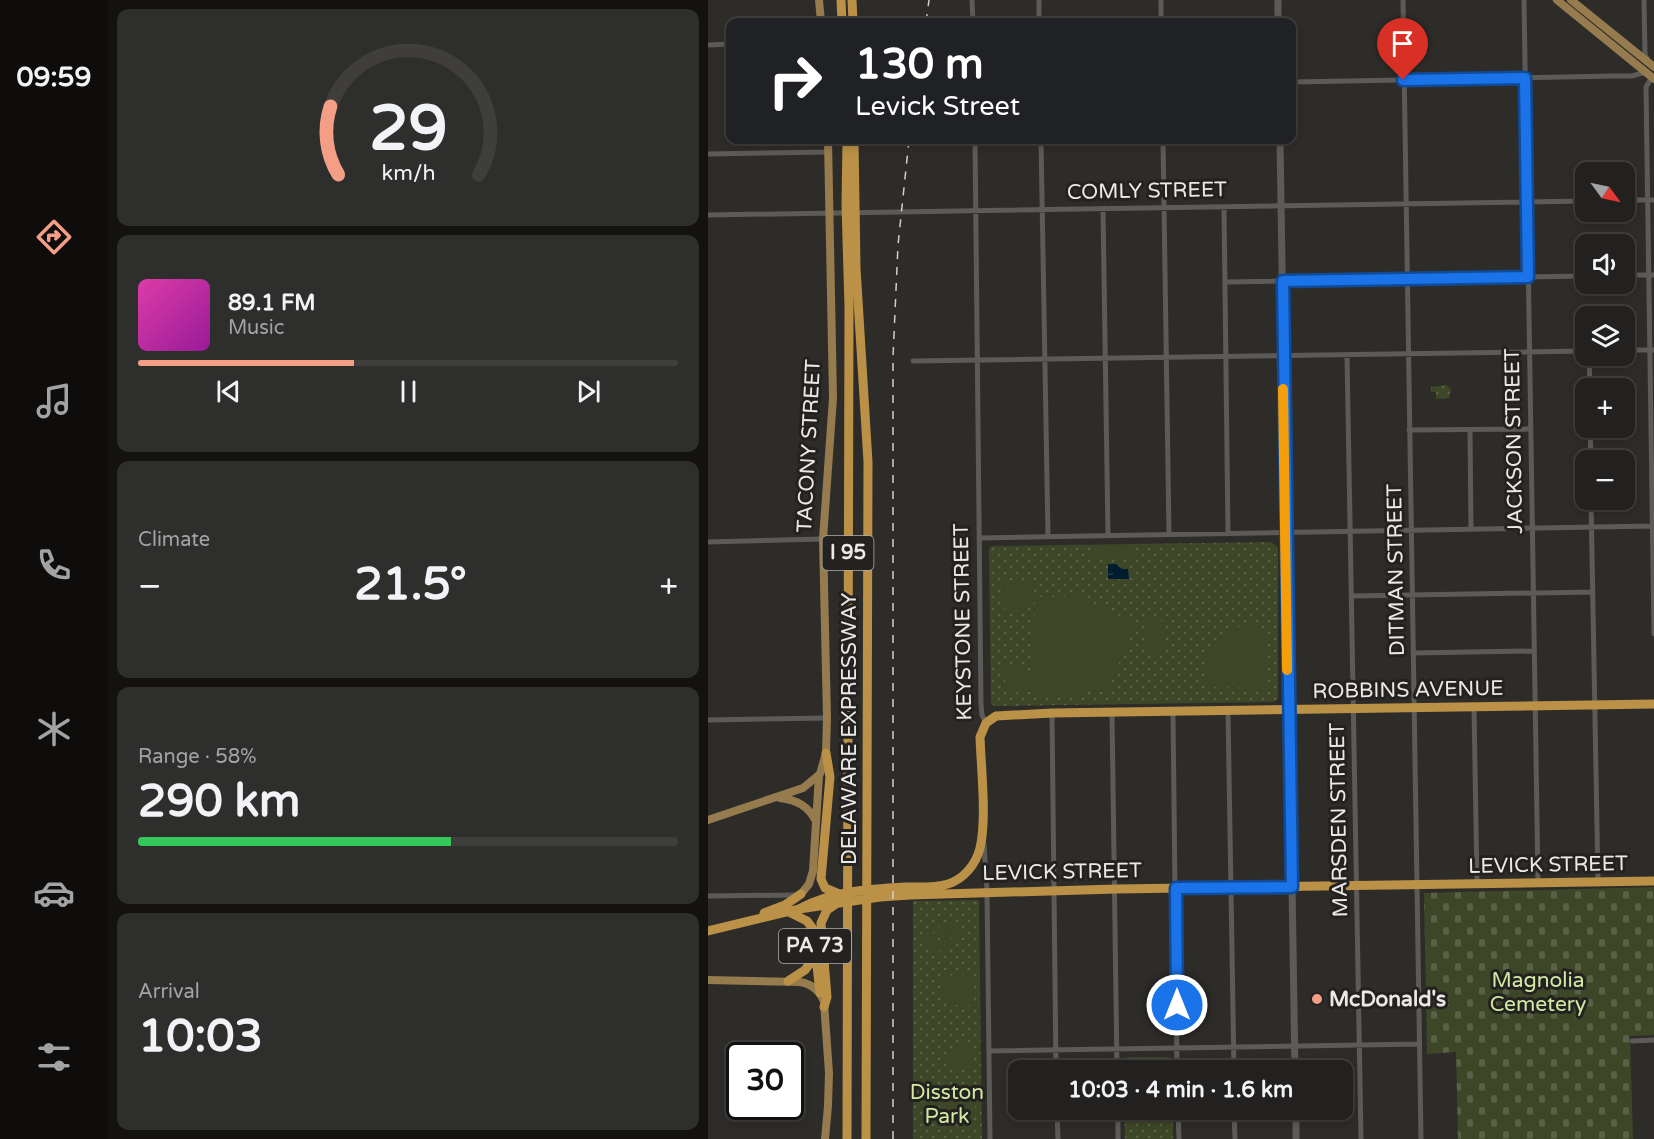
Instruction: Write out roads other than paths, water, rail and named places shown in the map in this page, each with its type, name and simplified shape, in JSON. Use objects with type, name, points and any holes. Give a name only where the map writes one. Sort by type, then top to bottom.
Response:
[{"type":"highway","points":[[841,0],[842,18]]},
{"type":"highway","points":[[852,0],[853,18]]},
{"type":"highway","name":"DELAWARE EXPRESSWAY","points":[[847,144],[868,462],[866,1139]]},
{"type":"highway","name":"DELAWARE EXPRESSWAY","points":[[850,204],[854,144]]},
{"type":"highway","name":"DELAWARE EXPRESSWAY","points":[[847,1139],[851,223]]},
{"type":"highway","name":"ROBBINS AVENUE","points":[[986,723],[996,716],[1052,713],[1654,704]]},
{"type":"highway","name":"KEYSTONE STREET","points":[[983,833],[980,737],[986,723]]},
{"type":"highway","points":[[824,1007],[827,997],[821,923],[827,910],[838,898],[824,887],[820,876],[830,777],[826,753]]},
{"type":"highway","name":"LEVICK STREET","points":[[794,910],[880,888],[947,885],[959,879],[971,868],[979,852],[983,833]]},
{"type":"highway","name":"LEVICK STREET","points":[[838,898],[987,891],[1654,881]]},
{"type":"highway","name":"PA 73","points":[[739,924],[785,905],[801,894]]},
{"type":"highway","name":"PA 73","points":[[708,931],[794,910],[811,926],[820,993]]},
{"type":"highway","points":[[788,981],[805,970],[816,955]]},
{"type":"main road","points":[[819,0],[821,18]]},
{"type":"main road","points":[[1557,0],[1651,76]]},
{"type":"main road","points":[[1571,0],[1651,65]]},
{"type":"main road","name":"TACONY STREET","points":[[801,894],[813,871],[819,774],[826,753],[823,539],[833,398],[828,144]]},
{"type":"main road","points":[[708,820],[803,788],[819,774]]},
{"type":"main road","points":[[778,797],[803,805],[810,811],[816,822]]},
{"type":"main road","name":"PA 73","points":[[708,980],[788,981],[805,983],[820,993],[824,1007],[829,1073],[825,1139]]},
{"type":"street","points":[[972,0],[973,18]]},
{"type":"street","points":[[1039,0],[1039,18]]},
{"type":"street","points":[[1161,0],[1161,18]]},
{"type":"street","points":[[1278,0],[1278,18]]},
{"type":"street","name":"DITMAN STREET","points":[[1403,0],[1421,1139]]},
{"type":"street","name":"JACKSON STREET","points":[[1524,0],[1538,882]]},
{"type":"street","points":[[1644,0],[1644,54],[1651,65]]},
{"type":"street","points":[[708,45],[726,44]]},
{"type":"street","points":[[1296,82],[1651,76],[1646,87],[1647,200],[1651,275],[1654,634]]},
{"type":"street","name":"KEYSTONE STREET","points":[[975,144],[981,704],[982,715],[986,723]]},
{"type":"street","points":[[1041,144],[1048,536]]},
{"type":"street","points":[[1163,144],[1168,534]]},
{"type":"street","points":[[1281,144],[1295,1060]]},
{"type":"street","points":[[708,154],[829,152]]},
{"type":"street","points":[[1635,200],[1654,200]]},
{"type":"street","name":"COMLY STREET","points":[[708,215],[1575,201]]},
{"type":"street","points":[[1224,207],[1228,533]]},
{"type":"street","points":[[1103,209],[1108,536]]},
{"type":"street","points":[[1635,275],[1651,275]]},
{"type":"street","points":[[1226,282],[1575,276]]},
{"type":"street","points":[[1635,350],[1652,350]]},
{"type":"street","points":[[913,361],[1575,351]]},
{"type":"street","name":"MARSDEN STREET","points":[[1347,356],[1361,1139]]},
{"type":"street","points":[[1409,430],[1530,429]]},
{"type":"street","points":[[1470,430],[1471,529]]},
{"type":"street","points":[[1592,510],[1598,881]]},
{"type":"street","points":[[980,538],[1653,526]]},
{"type":"street","points":[[708,542],[823,539]]},
{"type":"street","points":[[1351,596],[1593,592]]},
{"type":"street","points":[[1414,653],[1533,651]]},
{"type":"street","points":[[1474,707],[1477,884]]},
{"type":"street","points":[[1228,711],[1234,1060]]},
{"type":"street","points":[[1173,712],[1178,1060]]},
{"type":"street","points":[[1052,713],[1056,1060]]},
{"type":"street","points":[[1112,713],[1117,1060]]},
{"type":"street","points":[[708,720],[827,718]]},
{"type":"street","name":"KEYSTONE STREET","points":[[983,833],[987,891],[990,1139]]},
{"type":"street","points":[[708,896],[801,894]]},
{"type":"street","points":[[1632,1041],[1654,1040]]},
{"type":"street","points":[[989,1051],[1419,1044]]},
{"type":"street","points":[[1057,1120],[1058,1139]]},
{"type":"street","points":[[1118,1120],[1118,1139]]},
{"type":"street","points":[[1178,1120],[1179,1139]]},
{"type":"street","points":[[1234,1120],[1235,1139]]},
{"type":"street","points":[[1296,1120],[1296,1139]]},
{"type":"water","points":[[1108,564],[1116,564],[1122,569],[1128,569],[1129,579],[1108,579]]},
{"type":"railway","points":[[927,18],[929,0]]},
{"type":"railway","points":[[893,1139],[893,357],[898,245],[909,144]]},
{"type":"place","name":"McDonald's","points":[[1317,999]]},
{"type":"park label","name":"Magnolia Cemetery","points":[[1538,992]]},
{"type":"park label","name":"Disston Park","points":[[947,1104]]}]
